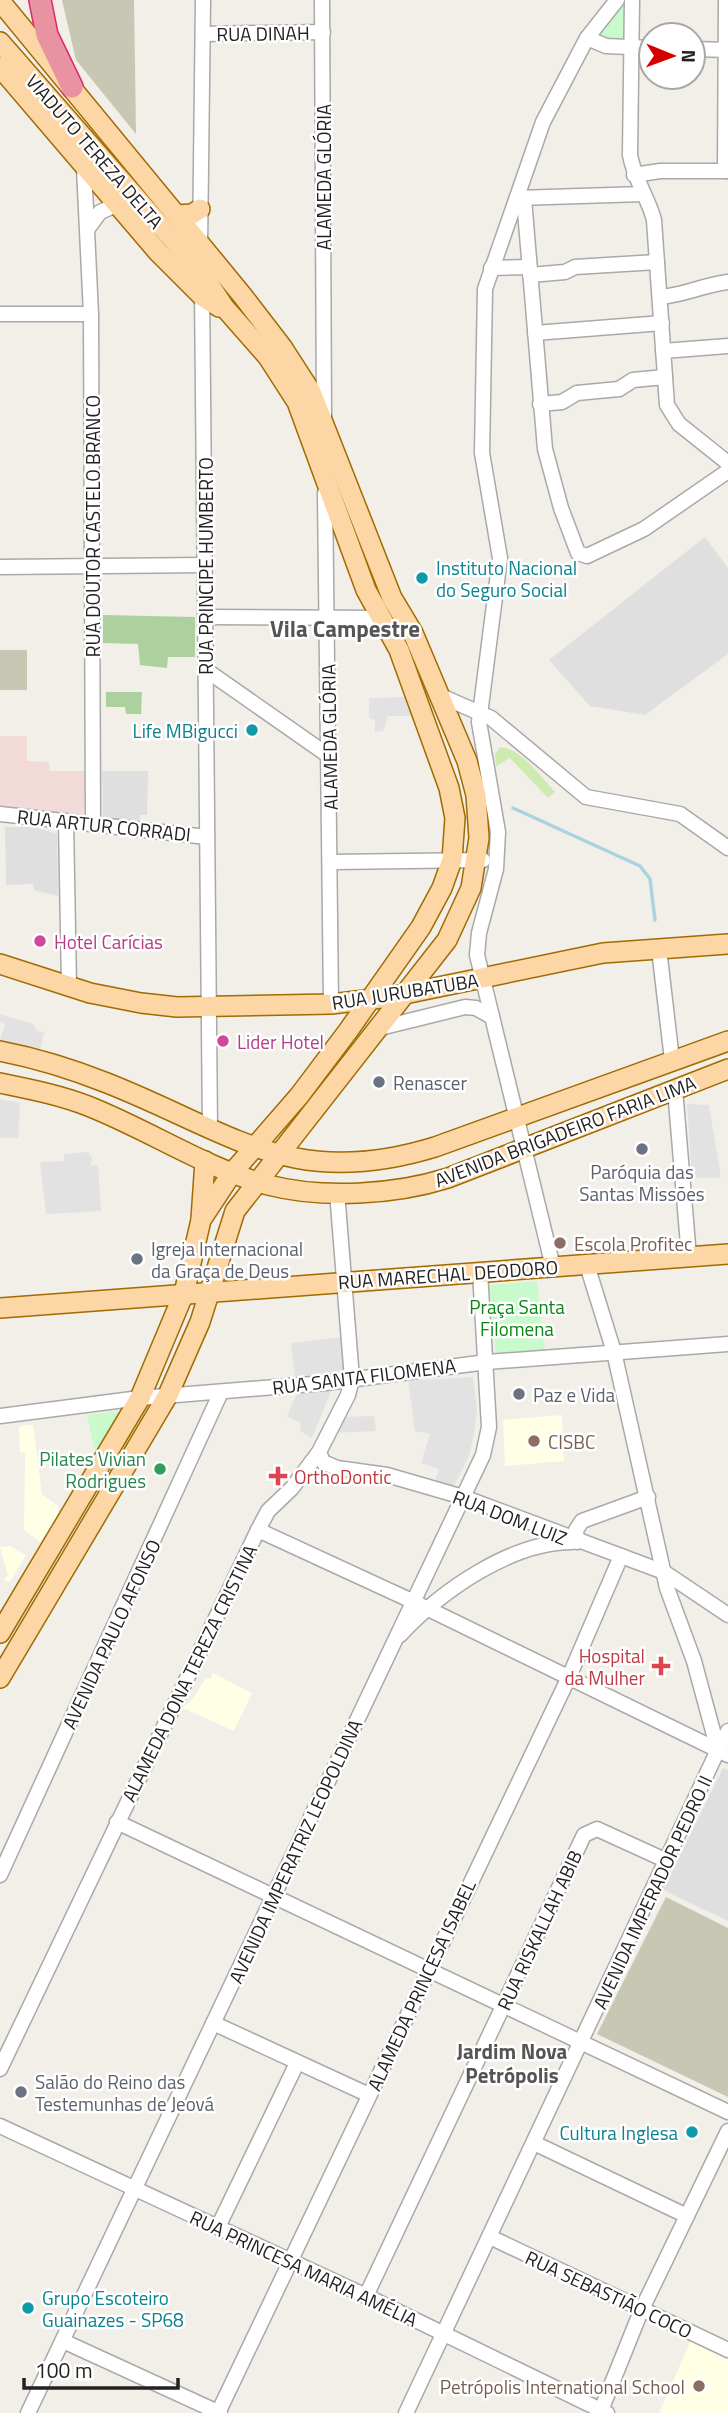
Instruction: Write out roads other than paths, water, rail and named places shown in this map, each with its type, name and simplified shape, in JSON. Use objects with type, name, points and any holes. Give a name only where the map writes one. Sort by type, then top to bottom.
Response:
[{"type":"highway","points":[[40,0],[35,29],[72,87]]},
{"type":"main road","points":[[33,0],[35,29]]},
{"type":"main road","points":[[0,1],[35,29]]},
{"type":"main road","name":"VIADUTO TEREZA DELTA","points":[[0,42],[49,101],[197,259]]},
{"type":"main road","points":[[0,67],[117,205],[202,296],[216,307],[223,307]]},
{"type":"main road","points":[[72,87],[177,215],[223,307],[268,357],[288,386],[323,470],[366,590],[399,650],[449,788],[455,818],[452,860],[428,916],[299,1096],[232,1173],[201,1220]]},
{"type":"main road","points":[[177,215],[192,214],[200,209]]},
{"type":"main road","points":[[0,1678],[108,1491],[168,1395],[191,1346],[230,1222],[256,1181],[432,962],[462,912],[477,860],[478,826],[474,786],[413,633],[392,598],[324,424],[302,378],[282,347],[197,259]]},
{"type":"main road","name":"RUA JURUBATUBA","points":[[0,964],[69,987],[141,1003],[209,1007],[331,1004],[406,994],[603,953],[728,944]]},
{"type":"main road","points":[[432,962],[433,979],[444,986]]},
{"type":"main road","name":"AVENIDA BRIGADEIRO FARIA LIMA","points":[[0,1051],[106,1082],[255,1149],[278,1155],[348,1162],[389,1159],[435,1147],[728,1041]]},
{"type":"main road","name":"AVENIDA BRIGADEIRO FARIA LIMA","points":[[0,1083],[86,1105],[205,1161],[256,1181],[286,1188],[337,1192],[431,1183],[728,1069]]},
{"type":"main road","points":[[0,1633],[140,1398],[184,1293],[201,1220],[205,1161]]},
{"type":"main road","name":"RUA MARECHAL DEODORO","points":[[0,1308],[344,1280],[728,1254]]},
{"type":"main road","points":[[108,1491],[109,1482],[124,1452],[122,1445],[114,1442]]},
{"type":"street","name":"RUA PRINCIPE HUMBERTO","points":[[203,0],[197,259],[202,296],[210,1131]]},
{"type":"street","name":"ALAMEDA GLÓRIA","points":[[322,0],[324,424]]},
{"type":"street","points":[[553,1267],[481,979],[478,940],[497,859],[498,817],[481,747],[479,711],[500,574],[497,530],[482,453],[486,381],[484,307],[491,268],[520,199],[543,122],[587,38],[617,0]]},
{"type":"street","points":[[632,0],[631,155],[634,175],[654,220],[667,405],[673,419],[728,463]]},
{"type":"street","points":[[634,175],[660,172],[727,172],[726,0]]},
{"type":"street","name":"RUA DINAH","points":[[203,34],[323,32]]},
{"type":"street","points":[[587,38],[606,46],[637,47]]},
{"type":"street","points":[[707,49],[728,50]]},
{"type":"street","name":"RUA DOUTOR CASTELO BRANCO","points":[[84,169],[92,314],[93,825]]},
{"type":"street","points":[[520,199],[643,194]]},
{"type":"street","points":[[520,199],[530,271],[540,404],[550,470],[581,555],[587,556],[645,529],[728,471]]},
{"type":"street","points":[[89,228],[100,212],[117,205]]},
{"type":"street","points":[[491,268],[565,272],[575,267],[657,262]]},
{"type":"street","points":[[660,297],[691,293],[703,285],[728,282]]},
{"type":"street","points":[[0,314],[92,314]]},
{"type":"street","points":[[535,333],[662,323]]},
{"type":"street","points":[[663,351],[728,346]]},
{"type":"street","points":[[302,378],[313,379],[324,370]]},
{"type":"street","points":[[540,404],[562,402],[578,393],[619,389],[633,380],[665,377]]},
{"type":"street","name":"ALAMEDA GLÓRIA","points":[[323,470],[331,862],[331,1004]]},
{"type":"street","points":[[0,567],[206,565]]},
{"type":"street","points":[[205,617],[381,618]]},
{"type":"street","points":[[206,670],[329,756]]},
{"type":"street","points":[[440,696],[479,711],[586,797],[680,814],[728,848]]},
{"type":"street","name":"RUA ARTUR CORRADI","points":[[0,814],[207,837]]},
{"type":"street","points":[[66,821],[69,987]]},
{"type":"street","points":[[331,862],[497,859]]},
{"type":"street","points":[[659,948],[672,1060]]},
{"type":"street","name":"RUA JURUBATUBA","points":[[378,1029],[466,1007],[475,1008],[492,1017]]},
{"type":"street","points":[[675,1088],[689,1257]]},
{"type":"street","points":[[337,1192],[344,1280]]},
{"type":"street","points":[[587,1265],[614,1352],[674,1609],[694,1661],[709,1721],[723,1752]]},
{"type":"street","name":"AVENIDA IMPERATRIZ LEOPOLDINA","points":[[28,2413],[424,1580],[488,1438],[487,1362],[480,1272]]},
{"type":"street","name":"ALAMEDA DONA TEREZA CRISTINA","points":[[0,2069],[258,1530],[268,1511],[292,1488],[319,1452],[348,1395],[352,1379],[344,1280]]},
{"type":"street","name":"RUA SANTA FILOMENA","points":[[0,1416],[140,1398],[352,1379],[487,1362],[728,1344]]},
{"type":"street","name":"AVENIDA PAULO AFONSO","points":[[0,1875],[6,1847],[221,1392]]},
{"type":"street","name":"RUA DOM LUIZ","points":[[319,1452],[323,1462],[337,1468],[387,1475],[463,1497],[577,1542],[664,1572],[728,1615]]},
{"type":"street","points":[[392,1643],[430,1609],[482,1569],[532,1549],[577,1542],[576,1530],[582,1521],[649,1497]]},
{"type":"street","points":[[258,1530],[430,1609],[723,1752]]},
{"type":"street","name":"ALAMEDA PRINCESA ISABEL","points":[[219,2413],[426,1970],[569,1677],[621,1556]]},
{"type":"street","points":[[424,1580],[430,1609]]},
{"type":"street","points":[[674,1609],[683,1598],[699,1596]]},
{"type":"street","points":[[709,1721],[720,1725],[728,1724]]},
{"type":"street","name":"AVENIDA IMPERADOR PEDRO II","points":[[406,2413],[582,2043],[665,1860],[723,1752],[728,1731]]},
{"type":"street","points":[[117,1822],[728,2112]]},
{"type":"street","name":"RUA RISKALLAH ABIB","points":[[366,2296],[584,1835],[597,1829],[665,1860]]},
{"type":"street","points":[[213,2024],[369,2095]]},
{"type":"street","points":[[218,2227],[297,2063]]},
{"type":"street","name":"RUA PRINCESA MARIA AMÉLIA","points":[[0,2126],[366,2296],[603,2412]]},
{"type":"street","points":[[603,2412],[642,2311],[728,2131]]},
{"type":"street","points":[[534,2143],[687,2216]]},
{"type":"street","name":"RUA SEBASTIÃO COCO","points":[[490,2237],[642,2311],[728,2349]]},
{"type":"street","points":[[63,2341],[219,2413]]},
{"type":"waterway","points":[[513,808],[640,866],[650,879],[655,920]]},
{"type":"place","name":"Instituto Nacional do Seguro Social","points":[[422,578]]},
{"type":"place","name":"Life MBigucci","points":[[252,730]]},
{"type":"place","name":"Hotel Carícias","points":[[40,941]]},
{"type":"place","name":"Lider Hotel","points":[[223,1041]]},
{"type":"place","name":"Renascer","points":[[379,1082]]},
{"type":"place","name":"Paróquia das Santas Missões","points":[[642,1149]]},
{"type":"place","name":"Escola Profitec","points":[[560,1243]]},
{"type":"place","name":"Igreja Internacional da Graça de Deus","points":[[137,1259]]},
{"type":"place","name":"Paz e Vida","points":[[519,1394]]},
{"type":"place","name":"CISBC","points":[[534,1441]]},
{"type":"place","name":"Pilates Vivian Rodrigues","points":[[160,1469]]},
{"type":"place","name":"OrthoDontic","points":[[278,1476]]},
{"type":"place","name":"Hospital da Mulher","points":[[661,1666]]},
{"type":"place","name":"Salão do Reino das Testemunhas de Jeová","points":[[21,2092]]},
{"type":"place","name":"Cultura Inglesa","points":[[692,2132]]},
{"type":"place","name":"Grupo Escoteiro Guainazes - SP68","points":[[28,2308]]},
{"type":"place","name":"Petrópolis International School","points":[[699,2386]]},
{"type":"district","name":"Vila Campestre","points":[[345,628]]},
{"type":"district","name":"Jardim Nova Petrópolis","points":[[512,2063]]},
{"type":"park label","name":"Praça Santa Filomena","points":[[517,1317]]}]
